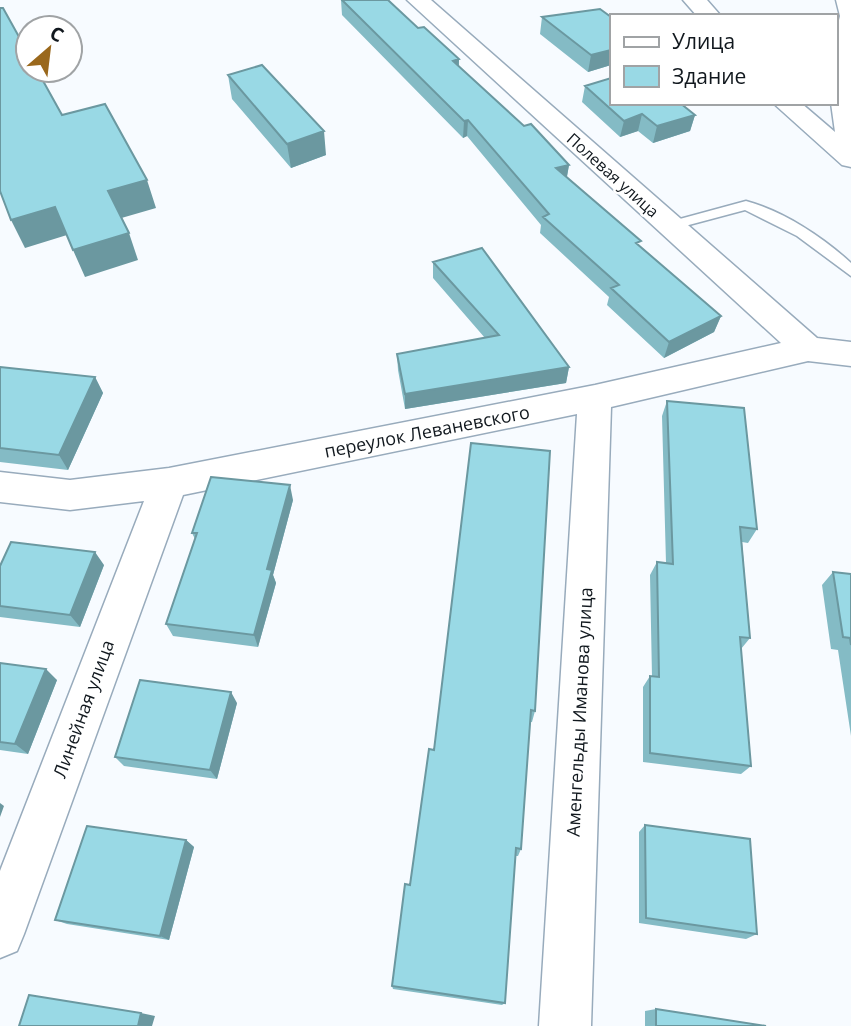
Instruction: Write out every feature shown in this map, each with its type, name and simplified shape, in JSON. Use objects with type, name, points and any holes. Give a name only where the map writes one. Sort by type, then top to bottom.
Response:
[{"type":"street","name":"Полевая улица","points":[[418,0],[808,349]]},
{"type":"street","points":[[694,0],[708,14]]},
{"type":"street","points":[[847,0],[851,16],[846,72],[850,158]]},
{"type":"street","points":[[787,105],[850,158]]},
{"type":"street","name":"переулок Леваневского","points":[[0,487],[70,495],[169,483],[595,398],[808,349],[851,355]]},
{"type":"street","name":"Аменгельды Иманова улица","points":[[565,1026],[595,398]]},
{"type":"street","name":"Линейная улица","points":[[0,934],[169,483]]},
{"type":"lane","points":[[670,226],[746,205],[798,229],[837,257],[851,271]]},
{"type":"building","points":[[342,0],[388,0],[418,28],[424,27],[459,59],[453,61],[524,126],[531,124],[569,165],[556,168],[641,241],[636,243],[721,316],[669,342],[611,288],[619,285],[543,217],[549,214],[468,120],[464,121]]},
{"type":"building","points":[[0,8],[3,8],[14,28],[14,84],[45,84],[62,115],[105,104],[147,180],[108,191],[129,233],[73,250],[55,207],[11,220],[0,191]]},
{"type":"building","points":[[600,9],[610,16],[610,50],[591,55],[542,17]]},
{"type":"building","points":[[262,65],[324,131],[287,144],[228,75]]},
{"type":"building","points":[[610,78],[610,105],[682,105],[695,115],[657,126],[642,114],[624,121],[585,86]]},
{"type":"building","points":[[482,248],[569,367],[405,394],[397,354],[499,335],[433,262]]},
{"type":"building","points":[[0,367],[95,377],[59,455],[0,448]]},
{"type":"building","points":[[667,401],[744,408],[757,529],[740,527],[750,638],[740,637],[751,766],[650,753],[650,676],[659,677],[657,562],[673,564]]},
{"type":"building","points":[[471,443],[550,451],[535,711],[531,710],[521,849],[516,848],[505,1003],[392,986],[405,884],[410,885],[429,749],[434,750]]},
{"type":"building","points":[[211,477],[290,485],[267,569],[272,570],[254,635],[166,624],[197,533],[192,533]]},
{"type":"building","points":[[11,542],[95,552],[70,615],[0,606],[0,566]]},
{"type":"building","points":[[833,572],[851,574],[851,645],[850,638],[843,637]]},
{"type":"building","points":[[0,663],[46,669],[15,744],[0,742]]},
{"type":"building","points":[[140,680],[231,692],[210,770],[115,757]]},
{"type":"building","points":[[645,825],[750,839],[757,934],[646,918]]},
{"type":"building","points":[[87,826],[186,840],[160,936],[55,920]]},
{"type":"building","points":[[29,995],[141,1013],[138,1026],[19,1026]]},
{"type":"building","points":[[656,1009],[766,1026],[656,1026]]}]
